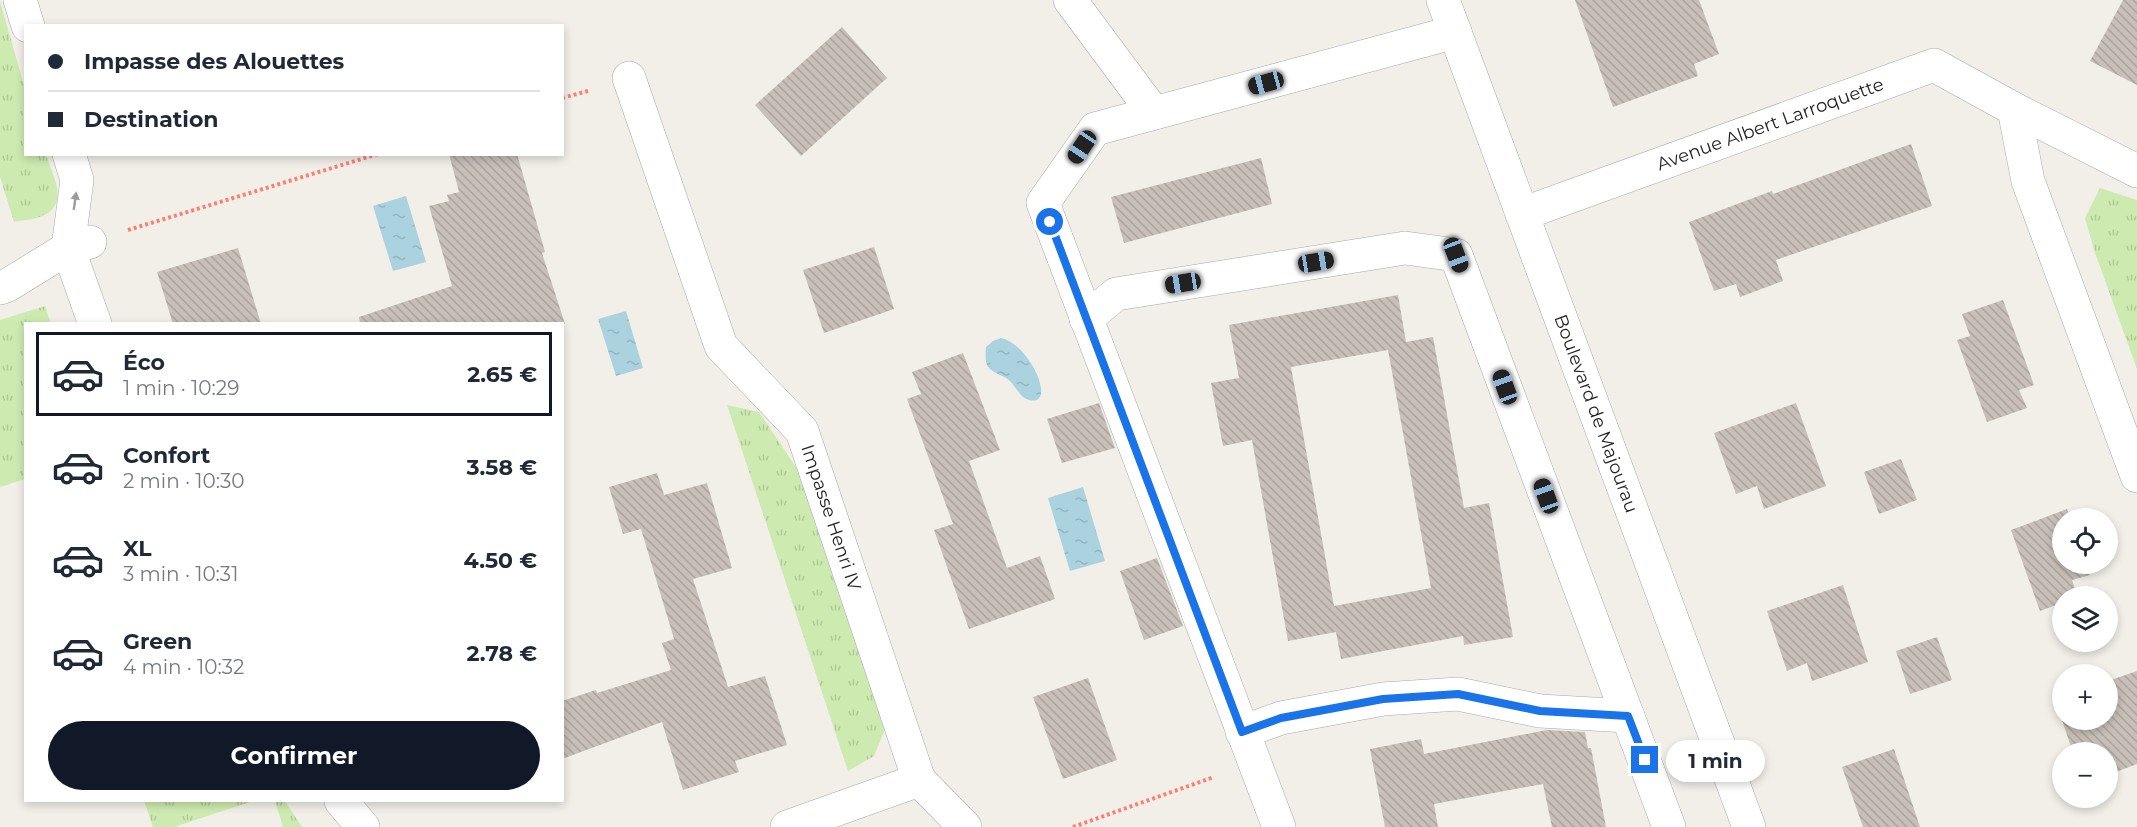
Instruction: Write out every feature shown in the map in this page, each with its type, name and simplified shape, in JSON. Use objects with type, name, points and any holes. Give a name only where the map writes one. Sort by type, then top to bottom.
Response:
[{"type":"street","points":[[20,0],[27,24]]},
{"type":"street","points":[[1070,0],[1154,113]]},
{"type":"street","name":"Boulevard de Majourau","points":[[1443,0],[1749,827]]},
{"type":"street","points":[[1279,827],[1043,203],[1095,129],[1455,32]]},
{"type":"street","name":"Avenue Albert Larroquette","points":[[1522,214],[1934,65],[2014,109],[2137,171]]},
{"type":"street","name":"Impasse Henri IV","points":[[629,78],[721,346],[802,431],[919,780]]},
{"type":"street","points":[[2014,109],[2028,181],[2137,476]]},
{"type":"street","points":[[70,156],[77,180],[79,245],[95,322]]},
{"type":"street","points":[[3,278],[79,245]]},
{"type":"street","points":[[1086,319],[1116,294],[1405,248],[1456,255],[1669,827]]},
{"type":"street","points":[[1242,732],[1281,718],[1383,699],[1458,694],[1540,711],[1628,716]]},
{"type":"street","points":[[788,827],[919,780],[965,827]]},
{"type":"street","points":[[342,802],[363,827]]},
{"type":"path","points":[[79,245],[371,156]]},
{"type":"path","points":[[1073,827],[1254,763]]},
{"type":"green space","points":[[0,1],[24,85],[24,156],[46,156],[57,189],[55,205],[42,216],[14,222],[0,177]]},
{"type":"green space","points":[[2100,188],[2137,200],[2137,369],[2094,250],[2085,218]]},
{"type":"green space","points":[[45,306],[50,322],[24,322],[24,479],[0,487],[0,320]]},
{"type":"green space","points":[[727,405],[759,412],[796,467],[829,543],[885,729],[874,756],[848,771]]},
{"type":"green space","points":[[144,802],[250,802],[174,827],[153,827]]},
{"type":"green space","points":[[275,802],[286,802],[302,827],[283,827]]},
{"type":"water","points":[[406,196],[426,262],[393,271],[373,206]]},
{"type":"water","points":[[626,311],[643,368],[616,376],[598,319]]},
{"type":"water","points":[[1001,338],[1022,351],[1037,374],[1041,394],[1037,400],[1026,399],[1009,380],[988,367],[986,347]]},
{"type":"water","points":[[1083,487],[1105,561],[1070,571],[1048,498]]},
{"type":"building","points":[[1575,0],[1699,0],[1719,54],[1694,64],[1698,76],[1613,107]]},
{"type":"building","points":[[2123,0],[2137,0],[2137,85],[2090,61]]},
{"type":"building","points":[[842,27],[887,78],[801,156],[755,105]]},
{"type":"building","points":[[1911,144],[1932,206],[1776,260],[1783,281],[1740,297],[1736,284],[1714,291],[1689,222]]},
{"type":"building","points":[[450,156],[518,156],[545,252],[542,253],[565,324],[564,322],[360,322],[359,317],[452,286],[429,206],[449,201],[447,195],[459,192]]},
{"type":"building","points":[[1261,158],[1272,204],[1124,243],[1111,197]]},
{"type":"building","points":[[874,247],[894,309],[824,333],[803,270]]},
{"type":"building","points":[[238,248],[260,322],[172,322],[157,272]]},
{"type":"building","points":[[1398,295],[1406,342],[1433,337],[1464,508],[1489,503],[1513,637],[1464,645],[1463,636],[1341,659],[1336,632],[1288,641],[1252,440],[1223,446],[1211,383],[1239,378],[1229,325]],"holes":[[[1388,350],[1431,588],[1334,606],[1291,367]]]},
{"type":"building","points":[[2003,300],[2034,385],[2019,390],[2027,408],[1987,422],[1957,340],[1970,336],[1962,314]]},
{"type":"building","points":[[963,353],[1000,450],[969,461],[1007,568],[1040,556],[1055,599],[969,629],[934,530],[953,524],[907,399],[921,394],[912,372]]},
{"type":"building","points":[[1099,403],[1115,448],[1062,463],[1047,419]]},
{"type":"building","points":[[1796,403],[1826,486],[1764,509],[1757,486],[1736,494],[1714,433]]},
{"type":"building","points":[[1901,459],[1917,500],[1879,514],[1864,472]]},
{"type":"building","points":[[657,473],[664,495],[707,483],[732,568],[693,579],[728,687],[765,676],[787,745],[735,761],[739,772],[683,790],[662,722],[564,758],[564,700],[596,690],[597,693],[671,670],[662,643],[674,639],[641,529],[623,534],[609,487]]},
{"type":"building","points":[[2052,515],[2052,574],[2090,575],[2072,580],[2074,586],[2052,586],[2052,607],[2040,611],[2011,530]]},
{"type":"building","points":[[1157,558],[1183,626],[1144,640],[1120,571]]},
{"type":"building","points":[[1843,585],[1868,662],[1812,681],[1807,663],[1787,671],[1767,611]]},
{"type":"building","points":[[1937,637],[1952,680],[1910,694],[1896,651]]},
{"type":"building","points":[[2137,671],[2137,764],[2118,771],[2118,742],[2069,742],[2065,730],[2118,730],[2118,678]]},
{"type":"building","points":[[1088,678],[1117,760],[1063,779],[1033,697]]},
{"type":"building","points":[[1547,730],[1585,732],[1588,748],[1591,748],[1606,827],[1552,827],[1543,784],[1434,804],[1438,827],[1385,827],[1370,749],[1421,739],[1424,754]]},
{"type":"building","points":[[1894,749],[1920,827],[1863,827],[1842,767]]},
{"type":"route","points":[[1050,222],[1242,732],[1281,718],[1383,699],[1458,694],[1540,711],[1628,716],[1645,760]]}]
